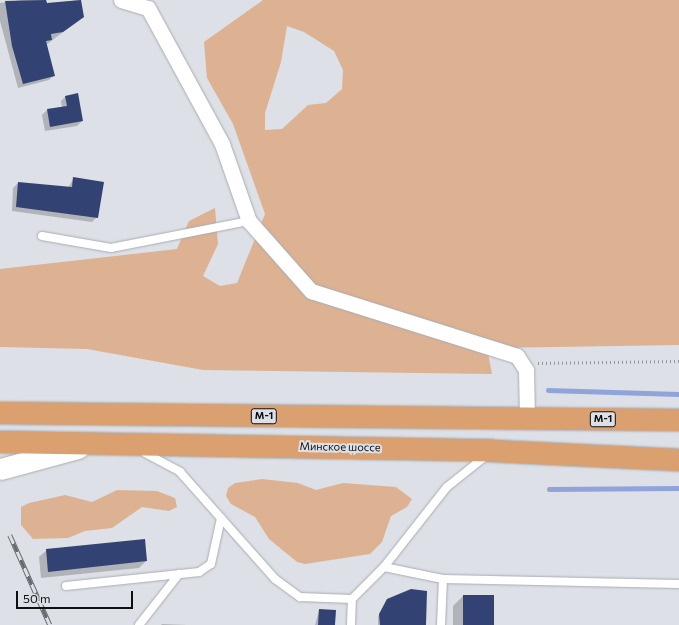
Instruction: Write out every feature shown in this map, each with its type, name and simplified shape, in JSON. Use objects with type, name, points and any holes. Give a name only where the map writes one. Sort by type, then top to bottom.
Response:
[{"type":"highway","name":"М-1","points":[[0,413],[679,420]]},
{"type":"highway","name":"Минское шоссе","points":[[0,442],[493,451],[679,460]]},
{"type":"main road","points":[[3,466],[109,443]]},
{"type":"street","points":[[121,0],[153,4],[222,144],[249,221],[311,291],[359,308],[486,343],[517,356],[526,370],[527,419]]},
{"type":"lane","points":[[42,236],[110,248],[249,221]]},
{"type":"lane","points":[[109,443],[159,457],[180,472],[275,579],[300,597],[352,599]]},
{"type":"lane","points":[[351,625],[352,599],[384,567],[447,487],[493,451]]},
{"type":"lane","points":[[66,586],[199,572],[211,564],[221,518]]},
{"type":"lane","points":[[384,567],[443,579],[679,584]]},
{"type":"lane","points":[[139,625],[179,574]]},
{"type":"lane","points":[[441,625],[443,579]]},
{"type":"path","points":[[522,363],[679,361]]},
{"type":"shaded area","points":[[263,0],[679,0],[679,345],[487,348],[492,374],[203,370],[87,349],[0,347],[0,269],[177,249],[189,221],[215,208],[218,244],[203,276],[220,286],[237,283],[265,214],[233,124],[207,78],[204,42]],"holes":[[[287,26],[304,32],[334,51],[343,70],[342,89],[326,103],[308,105],[282,129],[265,130],[265,113],[281,62]]]},
{"type":"shaded area","points":[[262,479],[298,483],[316,490],[343,483],[396,487],[412,499],[407,507],[391,516],[382,542],[370,554],[305,564],[297,562],[269,539],[255,517],[231,504],[226,496],[228,488],[235,483]]},
{"type":"shaded area","points":[[117,490],[157,491],[175,498],[177,507],[169,511],[142,507],[112,528],[85,531],[68,538],[33,539],[21,525],[21,507],[29,503],[65,495],[92,502]]},
{"type":"building","points":[[46,0],[47,3],[81,0],[84,17],[63,32],[51,34],[52,40],[46,41],[55,76],[23,84],[12,46],[5,1]]},
{"type":"building","points":[[78,93],[83,121],[50,127],[47,109],[67,106],[65,96]]},
{"type":"building","points":[[73,177],[104,182],[98,218],[16,207],[18,182],[72,187]]},
{"type":"building","points":[[145,539],[147,561],[48,572],[46,549]]},
{"type":"building","points":[[411,589],[427,591],[426,625],[380,625],[379,614],[387,599]]},
{"type":"building","points":[[463,595],[494,595],[494,625],[463,625]]},
{"type":"building","points":[[319,609],[336,610],[335,625],[318,625]]},
{"type":"waterway","points":[[548,390],[679,394]]},
{"type":"waterway","points":[[549,489],[679,488]]},
{"type":"railway","points":[[10,535],[50,625]]}]
